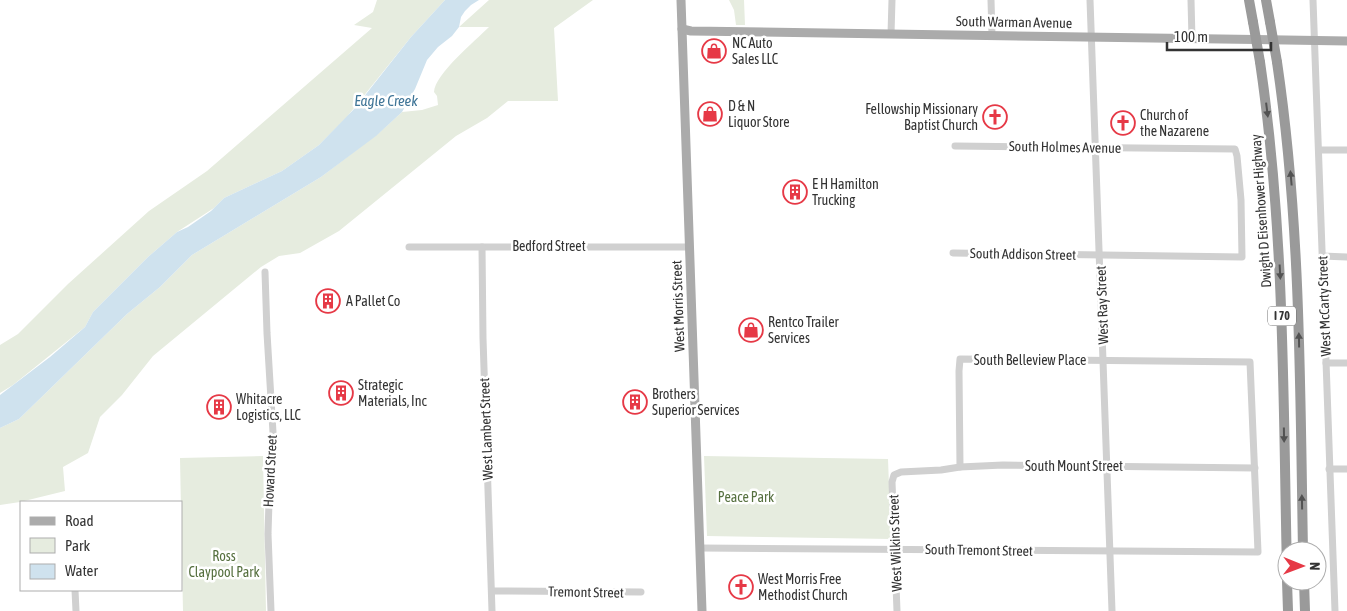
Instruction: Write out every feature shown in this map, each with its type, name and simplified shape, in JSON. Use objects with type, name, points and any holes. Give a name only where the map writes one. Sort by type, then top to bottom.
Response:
[{"type":"highway","name":"Dwight D Eisenhower Highway","points":[[1249,0],[1260,62],[1274,175],[1279,243],[1286,541]]},
{"type":"highway","name":"I 70","points":[[1266,0],[1291,176],[1297,264],[1303,541]]},
{"type":"highway","points":[[1287,591],[1288,611]]},
{"type":"highway","points":[[1304,591],[1304,611]]},
{"type":"main road","name":"West Morris Street","points":[[681,0],[702,611]]},
{"type":"main road","name":"South Warman Avenue","points":[[682,29],[691,31],[1347,41]]},
{"type":"street","points":[[892,0],[892,34]]},
{"type":"street","points":[[991,0],[992,35]]},
{"type":"street","name":"West Ray Street","points":[[1090,0],[1112,611]]},
{"type":"street","points":[[1191,0],[1192,39]]},
{"type":"street","name":"West McCarty Street","points":[[1314,0],[1335,611]]},
{"type":"street","name":"South Holmes Avenue","points":[[955,146],[1235,149],[1241,200],[1242,257]]},
{"type":"street","points":[[1319,150],[1347,150]]},
{"type":"street","name":"Bedford Street","points":[[409,246],[689,247]]},
{"type":"street","name":"West Lambert Street","points":[[482,246],[483,338],[492,611]]},
{"type":"street","name":"South Addison Street","points":[[953,253],[1242,257]]},
{"type":"street","points":[[1322,256],[1347,257]]},
{"type":"street","name":"Howard Street","points":[[265,272],[274,449],[270,469],[268,534],[271,611]]},
{"type":"street","name":"South Belleview Place","points":[[960,466],[958,371],[960,359],[1250,362],[1255,468]]},
{"type":"street","points":[[1326,363],[1347,364]]},
{"type":"street","name":"South Mount Street","points":[[894,475],[901,472],[941,470],[960,466],[1255,468]]},
{"type":"street","name":"South Tremont Street","points":[[700,548],[1258,552],[1255,468]]},
{"type":"street","points":[[1330,469],[1347,469]]},
{"type":"street","name":"West Wilkins Street","points":[[894,475],[892,482],[898,611]]},
{"type":"street","points":[[75,591],[76,611]]},
{"type":"street","name":"Tremont Street","points":[[492,591],[641,592]]},
{"type":"green space","points":[[377,0],[445,0],[411,37],[346,118],[319,145],[282,171],[224,198],[214,208],[177,232],[148,257],[93,312],[85,327],[13,385],[0,393],[0,345],[18,334],[68,284],[149,211],[207,171],[372,28],[354,25],[373,12]]},
{"type":"green space","points":[[489,0],[593,0],[554,28],[558,101],[508,101],[487,118],[456,136],[339,231],[300,253],[279,256],[261,267],[153,356],[122,395],[100,417],[88,453],[63,467],[65,491],[0,505],[0,428],[19,419],[127,314],[160,287],[192,255],[321,177],[380,132],[402,112],[422,110],[438,105],[437,96],[434,92],[441,76],[489,27],[459,27]]},
{"type":"green space","points":[[729,0],[744,0],[745,25],[736,25],[734,10]]},
{"type":"green space","name":"Ross Claypool Park","points":[[263,456],[266,611],[183,611],[180,458]]},
{"type":"green space","name":"Peace Park","points":[[704,456],[888,459],[891,539],[707,536]]},
{"type":"water","name":"Eagle Creek","points":[[445,0],[479,0],[465,11],[461,17],[459,27],[427,60],[415,89],[402,112],[376,136],[321,177],[192,255],[160,287],[127,314],[19,419],[0,428],[0,395],[50,357],[85,327],[93,312],[148,257],[177,232],[188,227],[211,211],[224,198],[282,171],[319,145],[355,108],[411,37]]},
{"type":"place","name":"NC Auto Sales LLC","points":[[714,51]]},
{"type":"place","name":"D & N Liquor Store","points":[[710,114]]},
{"type":"place","name":"Fellowship Missionary Baptist Church","points":[[995,117]]},
{"type":"place","name":"Church of the Nazarene","points":[[1123,123]]},
{"type":"place","name":"E H Hamilton Trucking","points":[[795,192]]},
{"type":"place","name":"A Pallet Co","points":[[328,301]]},
{"type":"place","name":"Rentco Trailer Services","points":[[751,330]]},
{"type":"place","name":"Strategic Materials, Inc","points":[[341,393]]},
{"type":"place","name":"Brothers Superior Services","points":[[635,402]]},
{"type":"place","name":"Whitacre Logistics, LLC","points":[[219,407]]},
{"type":"place","name":"West Morris Free Methodist Church","points":[[741,587]]}]
